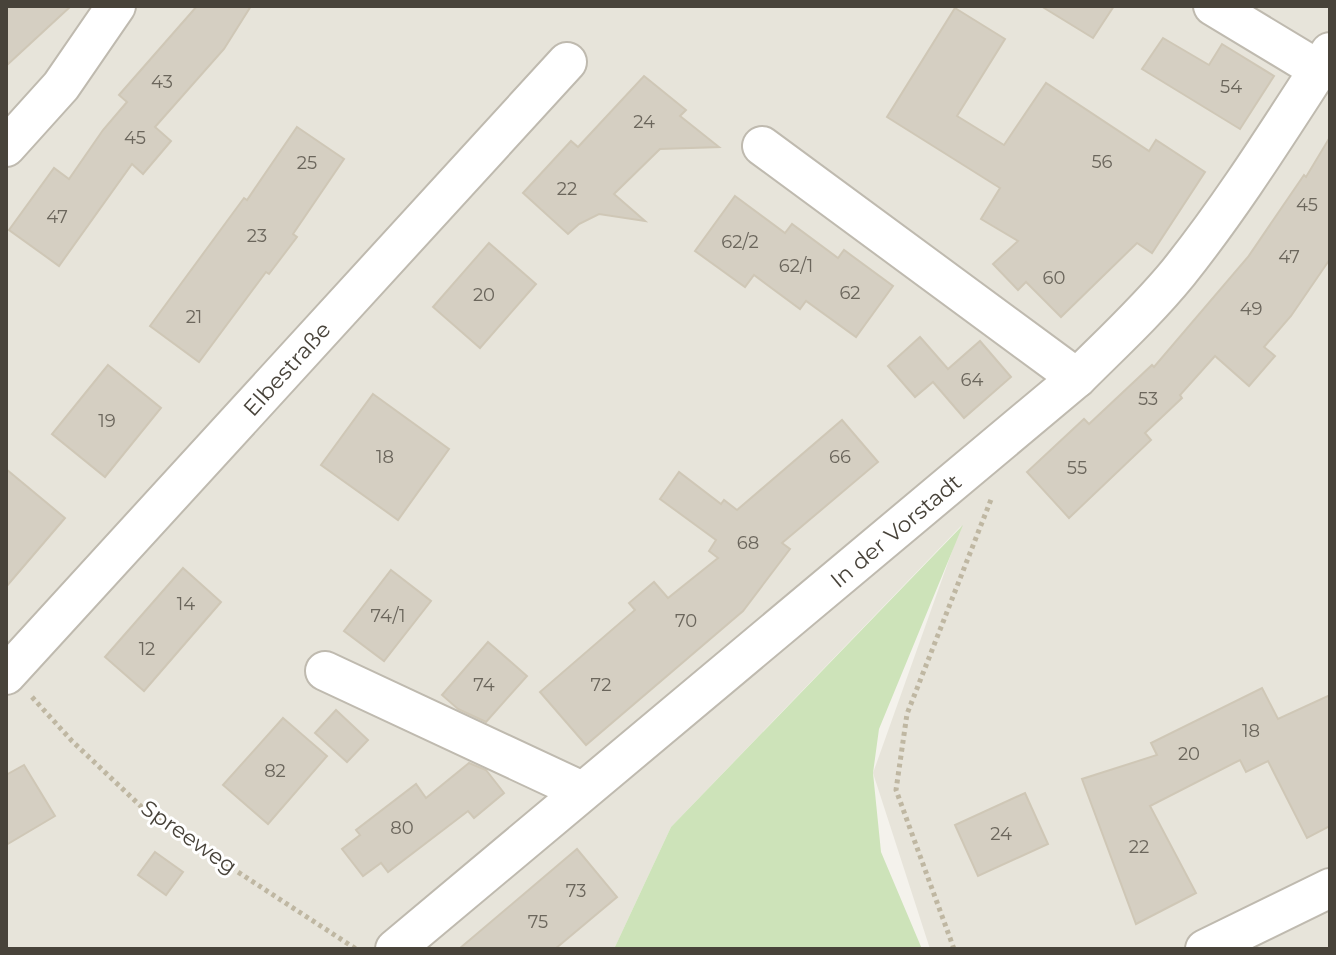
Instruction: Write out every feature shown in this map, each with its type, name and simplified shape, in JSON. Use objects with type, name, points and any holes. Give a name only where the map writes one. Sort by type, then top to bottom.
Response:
[{"type":"street","points":[[6,147],[61,86],[116,6]]},
{"type":"street","points":[[1213,6],[1324,61]]},
{"type":"street","name":"In der Vorstadt","points":[[395,949],[1077,378],[1177,274],[1230,205],[1324,61]]},
{"type":"street","name":"Elbestraße","points":[[7,673],[567,62]]},
{"type":"street","points":[[762,146],[1077,378]]},
{"type":"street","points":[[325,671],[582,791]]},
{"type":"street","points":[[1205,949],[1330,888]]},
{"type":"path","points":[[954,949],[896,790],[907,714],[987,517],[996,485],[980,461]]},
{"type":"path","name":"Spreeweg","points":[[7,673],[72,741],[149,814],[356,949]]},
{"type":"shaded area","points":[[6,6],[1330,6],[1330,949],[930,949],[873,773],[961,526],[671,827],[614,949],[6,949]]},
{"type":"green space","points":[[963,525],[879,729],[873,773],[881,852],[922,949],[614,949],[671,827]]},
{"type":"building","points":[[6,6],[71,6],[6,66]]},
{"type":"building","points":[[197,6],[251,6],[224,49],[155,127],[171,141],[143,174],[132,164],[59,266],[9,230],[54,168],[69,179],[127,102],[119,95]]},
{"type":"building","points":[[1041,6],[1114,6],[1093,38]]},
{"type":"building","points":[[955,8],[1005,39],[957,116],[1004,145],[1046,83],[1149,151],[1156,140],[1205,172],[1152,253],[1137,243],[1061,317],[1026,282],[1018,290],[993,264],[1018,241],[981,219],[1000,188],[887,117]]},
{"type":"building","points":[[1163,38],[1209,65],[1222,44],[1274,76],[1240,129],[1142,69]]},
{"type":"building","points":[[644,76],[686,110],[680,116],[719,147],[660,149],[614,194],[645,221],[599,214],[579,224],[568,234],[523,193],[571,141],[578,147]]},
{"type":"building","points":[[297,127],[344,159],[293,234],[297,237],[269,274],[266,272],[199,362],[150,326],[244,198],[247,200]]},
{"type":"building","points":[[1330,137],[1330,259],[1291,316],[1264,347],[1275,356],[1249,386],[1215,356],[1180,395],[1182,398],[1145,433],[1151,440],[1069,518],[1027,472],[1084,419],[1089,424],[1152,365],[1154,367],[1248,257],[1304,175],[1306,177]]},
{"type":"building","points":[[735,196],[785,233],[792,224],[838,258],[844,250],[893,286],[856,337],[806,301],[800,309],[754,275],[745,287],[695,251]]},
{"type":"building","points":[[489,243],[536,284],[480,348],[433,307]]},
{"type":"building","points":[[920,337],[948,369],[980,341],[1011,377],[964,418],[933,382],[915,397],[888,366]]},
{"type":"building","points":[[108,365],[161,408],[105,477],[52,434]]},
{"type":"building","points":[[373,394],[449,449],[398,520],[321,465]]},
{"type":"building","points":[[842,420],[878,462],[782,543],[790,549],[743,611],[586,745],[540,692],[635,610],[629,603],[654,582],[668,598],[718,558],[709,551],[716,540],[660,499],[679,472],[721,504],[724,500],[737,510]]},
{"type":"building","points":[[6,469],[65,518],[6,587]]},
{"type":"building","points":[[183,568],[221,602],[144,691],[105,657]]},
{"type":"building","points":[[391,570],[431,601],[384,661],[344,631]]},
{"type":"building","points":[[488,642],[527,676],[486,722],[458,709],[442,695]]},
{"type":"building","points":[[1262,688],[1278,719],[1330,695],[1330,826],[1307,838],[1268,761],[1246,772],[1240,760],[1150,806],[1196,893],[1136,924],[1082,779],[1157,755],[1151,743]]},
{"type":"building","points":[[336,710],[368,740],[347,762],[315,733]]},
{"type":"building","points":[[283,718],[327,756],[268,824],[223,785]]},
{"type":"building","points":[[469,763],[486,770],[504,793],[474,818],[468,811],[388,872],[381,863],[363,876],[342,849],[360,835],[356,830],[416,784],[426,798]]},
{"type":"building","points":[[24,765],[55,816],[6,845],[6,775]]},
{"type":"building","points":[[1025,793],[1048,844],[978,876],[955,825]]},
{"type":"building","points":[[577,849],[617,897],[555,949],[459,949]]},
{"type":"building","points":[[155,852],[183,872],[166,895],[138,875]]}]
